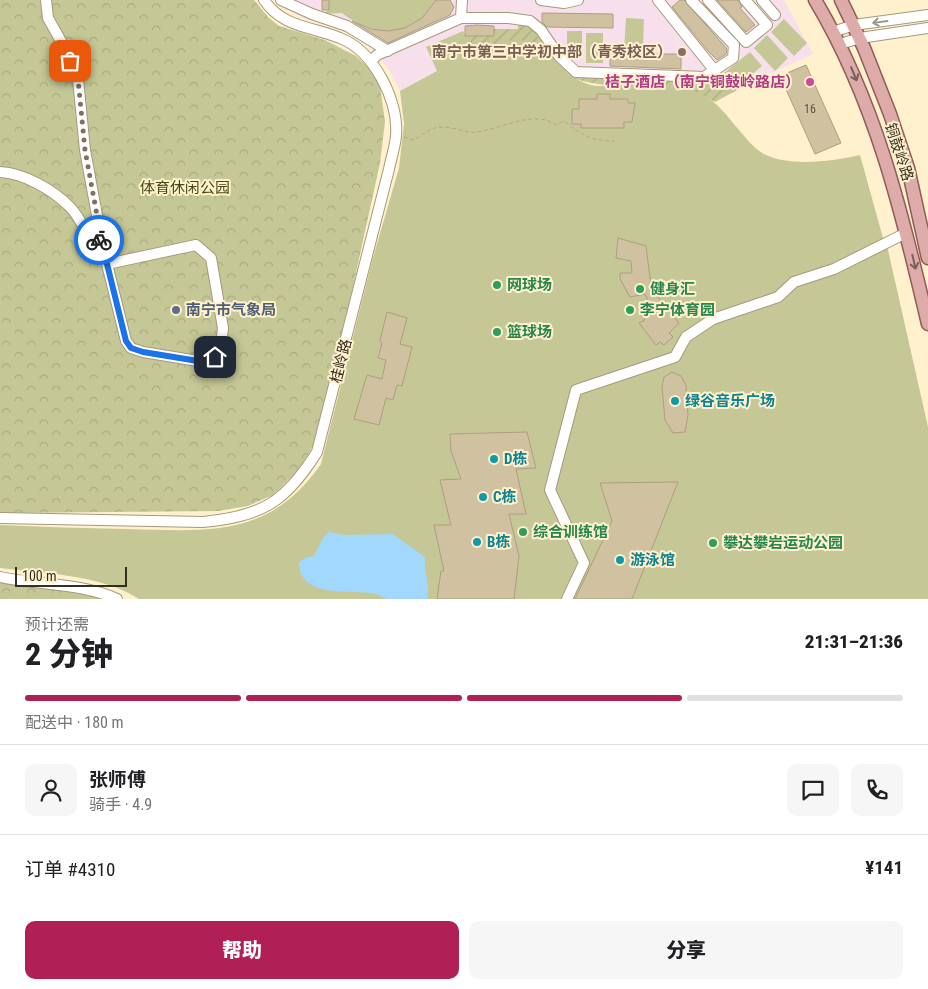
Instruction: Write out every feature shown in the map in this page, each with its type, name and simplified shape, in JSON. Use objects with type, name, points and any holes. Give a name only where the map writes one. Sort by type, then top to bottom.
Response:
[{"type":"main road","name":"铜鼓岭路","points":[[815,0],[840,44],[868,108],[906,233],[928,324]]},
{"type":"main road","name":"铜鼓岭路","points":[[841,0],[860,38],[890,114],[908,168],[928,258]]},
{"type":"street","points":[[46,0],[48,18],[62,43],[78,79],[85,150],[101,237],[97,243]]},
{"type":"street","name":"桂岭路","points":[[0,518],[203,522],[230,519],[254,512],[283,496],[300,479],[318,452],[396,136],[386,85],[371,61],[342,38],[299,26],[272,12],[264,0]]},
{"type":"street","points":[[281,0],[312,14],[347,26],[388,51]]},
{"type":"street","points":[[461,18],[462,0]]},
{"type":"street","points":[[541,0],[564,3],[578,0]]},
{"type":"street","points":[[658,0],[715,71]]},
{"type":"street","points":[[371,61],[388,51],[461,18],[508,18],[530,22],[541,30],[559,56],[576,72],[704,77],[733,58],[734,45],[691,0]]},
{"type":"street","points":[[708,0],[746,42],[767,25],[745,0]]},
{"type":"street","points":[[762,0],[775,15]]},
{"type":"street","points":[[834,32],[854,26],[928,15]]},
{"type":"street","points":[[840,44],[860,38],[928,28]]},
{"type":"street","points":[[0,172],[11,172],[34,182],[58,199],[70,208],[91,241],[97,243],[107,264],[126,341],[131,348],[143,352],[204,362],[215,357],[221,346],[223,328],[211,258],[196,245],[107,264]]},
{"type":"street","points":[[567,599],[584,563],[550,490],[576,390],[675,357],[686,337],[713,319],[778,297],[794,282],[834,269],[906,233]]},
{"type":"street","points":[[0,577],[85,595],[107,594],[117,599]]},
{"type":"path","points":[[396,136],[414,140],[435,128],[459,128],[474,133],[505,127],[527,118],[550,120],[556,125],[564,121],[579,133],[596,141],[614,141]]},
{"type":"shaded area","name":"南宁市第三中学初中部（青秀校区）","points":[[276,0],[784,0],[813,54],[737,89],[715,102],[699,93],[675,88],[573,78],[549,51],[413,84],[400,91],[388,68],[372,49],[349,33],[301,17],[279,5]]},
{"type":"green space","name":"体育休闲公园","points":[[0,0],[254,0],[268,17],[279,26],[325,40],[356,56],[370,69],[380,86],[385,122],[380,163],[352,291],[313,446],[299,470],[273,495],[248,506],[218,511],[0,513]]},
{"type":"green space","points":[[329,0],[436,0],[421,19],[402,29],[391,31],[370,28],[342,13],[322,14],[329,10]]},
{"type":"green space","points":[[626,18],[644,19],[643,50],[624,50]]},
{"type":"green space","points":[[784,19],[807,43],[794,56],[771,32]]},
{"type":"green space","points":[[518,23],[533,29],[549,51],[542,45],[487,47],[473,54],[465,36],[494,36],[494,29],[518,29]]},
{"type":"green space","name":"李宁体育园","points":[[463,31],[474,53],[508,41],[520,40],[542,46],[571,75],[591,85],[660,85],[691,90],[712,101],[748,141],[762,153],[776,159],[813,162],[860,155],[883,238],[886,241],[928,427],[928,599],[139,599],[107,584],[90,580],[72,576],[0,568],[0,525],[156,530],[210,529],[258,518],[280,506],[301,488],[321,464],[372,261],[399,168],[404,124],[400,91],[437,71],[426,47]]},
{"type":"green space","points":[[567,31],[582,31],[582,57],[567,57]]},
{"type":"green space","points":[[586,33],[603,33],[603,63],[586,63]]},
{"type":"green space","points":[[767,35],[788,58],[775,71],[754,48]]},
{"type":"green space","points":[[750,52],[762,66],[736,88],[724,73]]},
{"type":"green space","points":[[719,72],[737,90],[715,102],[681,89],[608,85],[573,78],[670,79]]},
{"type":"green space","points":[[0,580],[80,592],[102,599],[0,599]]},
{"type":"water","points":[[329,532],[344,535],[393,534],[425,557],[428,588],[427,599],[388,599],[372,593],[326,590],[315,587],[307,582],[301,574],[299,562],[314,556],[323,538]]},
{"type":"building","points":[[322,0],[329,0],[329,10],[322,10]]},
{"type":"building","points":[[436,0],[450,0],[454,7],[450,15],[388,43],[352,21],[371,29],[388,31],[405,28],[422,18]]},
{"type":"building","points":[[680,0],[684,0],[727,49],[726,54],[717,60],[708,51],[672,7]]},
{"type":"building","points":[[717,0],[738,0],[742,7],[740,8],[755,25],[746,32]]},
{"type":"building","points":[[542,13],[613,14],[613,28],[547,27],[542,22]]},
{"type":"building","points":[[465,26],[494,26],[494,36],[465,36]]},
{"type":"building","points":[[610,54],[681,54],[681,69],[610,66]]},
{"type":"building","points":[[806,65],[841,143],[815,154],[780,76]]},
{"type":"building","points":[[597,94],[610,94],[610,99],[628,99],[628,103],[635,103],[632,122],[624,122],[624,128],[581,128],[581,124],[572,124],[572,109],[579,109],[579,99],[597,99]]},
{"type":"building","name":"健身汇","points":[[618,238],[646,246],[651,285],[660,300],[679,323],[669,333],[673,337],[664,345],[660,342],[656,345],[639,323],[645,320],[639,312],[651,306],[645,294],[630,297],[620,279],[620,273],[632,273],[631,261],[616,258]]},
{"type":"building","points":[[387,312],[407,318],[400,344],[412,347],[402,386],[397,385],[393,400],[386,398],[379,425],[354,419],[367,375],[382,379],[386,360],[378,358]]},
{"type":"building","name":"绿谷音乐广场","points":[[672,372],[681,376],[686,385],[688,415],[685,432],[673,433],[665,420],[662,387],[664,377]]},
{"type":"building","points":[[527,432],[536,468],[516,469],[526,514],[509,514],[519,556],[514,599],[437,599],[441,571],[444,571],[434,525],[451,525],[440,480],[461,479],[451,451],[450,434]]},
{"type":"building","name":"游泳馆","points":[[678,482],[632,599],[575,599],[612,521],[600,483]]},
{"type":"way so far","points":[[70,61],[78,79],[85,150],[101,237],[99,240]]},
{"type":"place","name":"南宁市第三中学初中部（青秀校区）","points":[[682,52]]},
{"type":"place","name":"桔子酒店（南宁铜鼓岭路店）","points":[[810,82]]},
{"type":"place","name":"网球场","points":[[497,285]]},
{"type":"place","name":"健身汇","points":[[640,289]]},
{"type":"place","name":"南宁市气象局","points":[[176,310]]},
{"type":"place","name":"李宁体育园","points":[[630,310]]},
{"type":"place","name":"篮球场","points":[[497,332]]},
{"type":"place","name":"绿谷音乐广场","points":[[675,401]]},
{"type":"place","name":"D栋","points":[[494,459]]},
{"type":"place","name":"C栋","points":[[483,497]]},
{"type":"place","name":"综合训练馆","points":[[523,532]]},
{"type":"place","name":"B栋","points":[[477,542]]},
{"type":"place","name":"攀达攀岩运动公园","points":[[713,543]]},
{"type":"place","name":"游泳馆","points":[[620,560]]},
{"type":"route","points":[[99,240],[97,243],[107,264],[126,341],[131,348],[143,352],[204,362],[215,357]]}]
